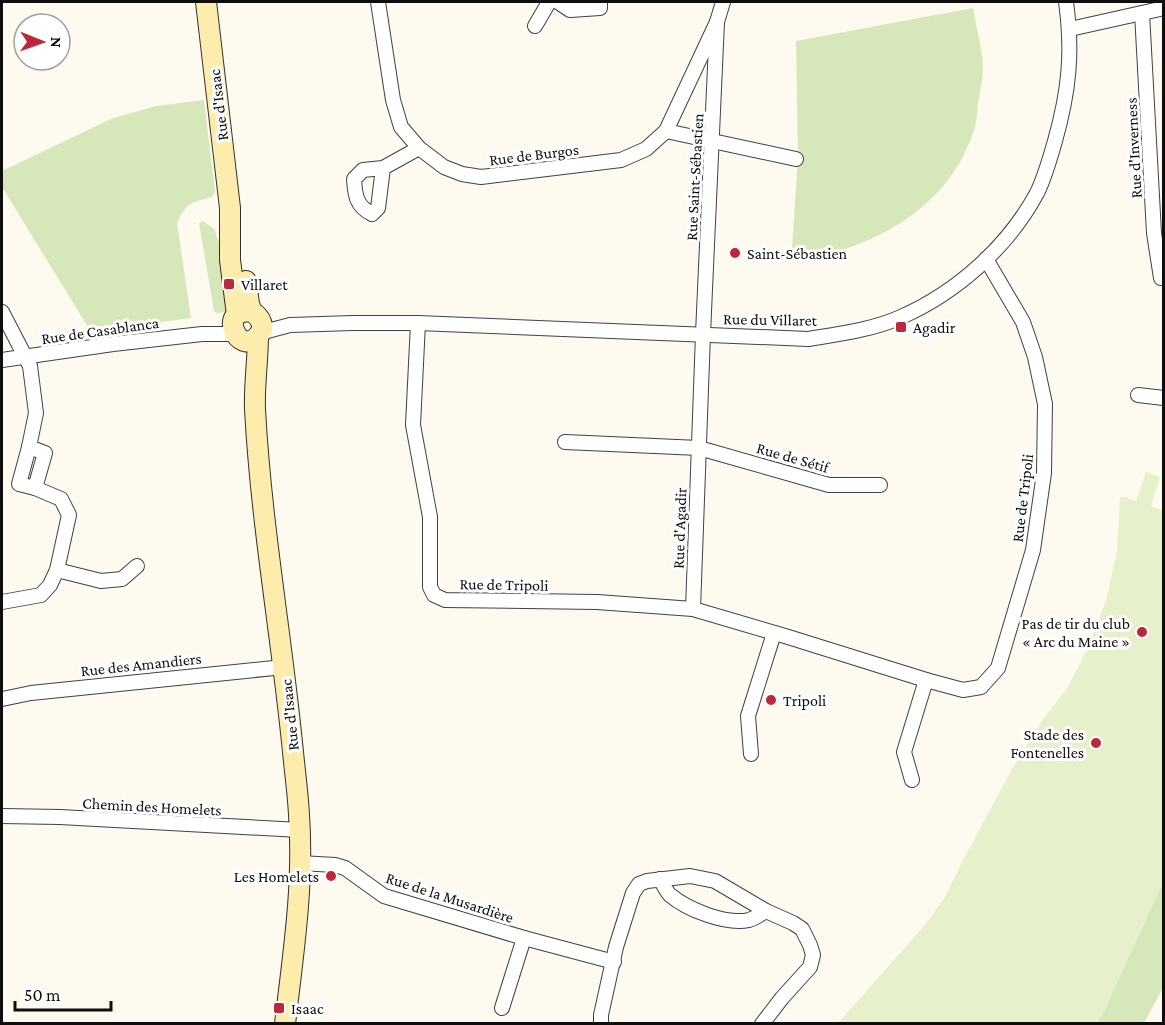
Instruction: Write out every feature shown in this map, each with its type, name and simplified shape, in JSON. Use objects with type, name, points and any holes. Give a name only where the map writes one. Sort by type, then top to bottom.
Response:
[{"type":"street","name":"Rue d'Isaac","points":[[206,2],[230,208],[230,260],[247,326],[267,535],[284,667],[300,830],[296,925],[285,1023]]},
{"type":"street","name":"Rue de Burgos","points":[[378,2],[393,100],[401,127],[418,148],[444,167],[462,174],[481,177],[621,160],[646,149],[666,131],[717,22],[723,2]]},
{"type":"street","points":[[535,26],[549,2]]},
{"type":"street","points":[[558,2],[570,10],[600,8],[600,2]]},
{"type":"street","name":"Rue du Villaret","points":[[247,326],[418,323],[808,339],[866,328],[900,318],[926,304],[970,274],[1007,236],[1037,191],[1064,110],[1070,71],[1070,29],[1066,2]]},
{"type":"street","points":[[1070,29],[1164,8]]},
{"type":"street","name":"Rue d'Inverness","points":[[1142,13],[1154,233],[1161,278],[1164,277]]},
{"type":"street","name":"Rue Saint-Sébastien","points":[[703,334],[717,22]]},
{"type":"street","points":[[1148,129],[1164,128]]},
{"type":"street","points":[[666,131],[796,159]]},
{"type":"street","points":[[383,168],[418,148]]},
{"type":"street","name":"Rue de Tripoli","points":[[418,323],[413,424],[430,517],[429,587],[434,595],[445,600],[597,602],[693,609],[963,690],[981,687],[998,668],[1033,550],[1044,473],[1045,404],[1035,357],[1023,322],[986,259]]},
{"type":"street","points":[[2,312],[30,366],[36,413],[29,447],[45,453],[35,488],[61,499],[69,514],[57,570],[50,585],[41,595],[2,602]]},
{"type":"street","name":"Rue de Casablanca","points":[[2,360],[247,326]]},
{"type":"street","name":"Rue d'Agadir","points":[[693,609],[703,334]]},
{"type":"street","points":[[1138,395],[1164,398]]},
{"type":"street","points":[[565,442],[699,447]]},
{"type":"street","name":"Rue de Sétif","points":[[699,447],[829,485],[880,485]]},
{"type":"street","points":[[57,570],[101,581],[122,579],[137,567]]},
{"type":"street","points":[[750,754],[748,716],[774,633]]},
{"type":"street","name":"Rue des Amandiers","points":[[2,699],[42,691],[284,667]]},
{"type":"street","points":[[912,780],[904,752],[926,680]]},
{"type":"street","name":"Chemin des Homelets","points":[[2,816],[300,830]]},
{"type":"street","name":"Rue de la Musardière","points":[[300,863],[335,865],[345,868],[384,896],[614,962]]},
{"type":"street","points":[[601,1023],[616,947],[633,893],[639,884],[647,881],[690,876],[715,881],[766,911],[793,923],[802,929],[810,945],[813,955],[810,967],[762,1023]]},
{"type":"street","points":[[660,879],[668,894],[687,907],[709,915],[732,921],[750,920],[766,911]]},
{"type":"street","name":"Rue de la Musardière","points":[[502,1008],[524,938]]},
{"type":"green space","points":[[973,8],[983,67],[982,80],[975,127],[952,175],[919,210],[900,224],[856,245],[832,253],[791,261],[798,158],[796,41]]},
{"type":"green space","points":[[204,100],[215,192],[212,197],[190,204],[177,223],[191,318],[91,332],[2,187],[2,171],[113,118],[156,106]]},
{"type":"green space","points":[[203,221],[214,229],[222,250],[230,304],[226,312],[214,311],[199,223]]},
{"type":"green space","name":"Stade des Fontenelles","points":[[1146,472],[1160,477],[1151,506],[1164,511],[1163,882],[1102,1015],[1096,1024],[838,1023],[925,925],[945,897],[1012,769],[1044,718],[1068,687],[1087,650],[1106,601],[1117,551],[1120,497],[1136,501]]},
{"type":"green space","points":[[1163,882],[1163,988],[1144,1023],[1096,1024],[1102,1015]]},
{"type":"place","name":"Saint-Sébastien","points":[[735,253]]},
{"type":"place","name":"Villaret","points":[[229,284]]},
{"type":"place","name":"Agadir","points":[[901,327]]},
{"type":"place","name":"Pas de tir du club « Arc du Maine »","points":[[1142,632]]},
{"type":"place","name":"Tripoli","points":[[771,700]]},
{"type":"place","name":"Stade des Fontenelles","points":[[1096,743]]},
{"type":"place","name":"Les Homelets","points":[[331,876]]},
{"type":"place","name":"Isaac","points":[[279,1008]]}]
